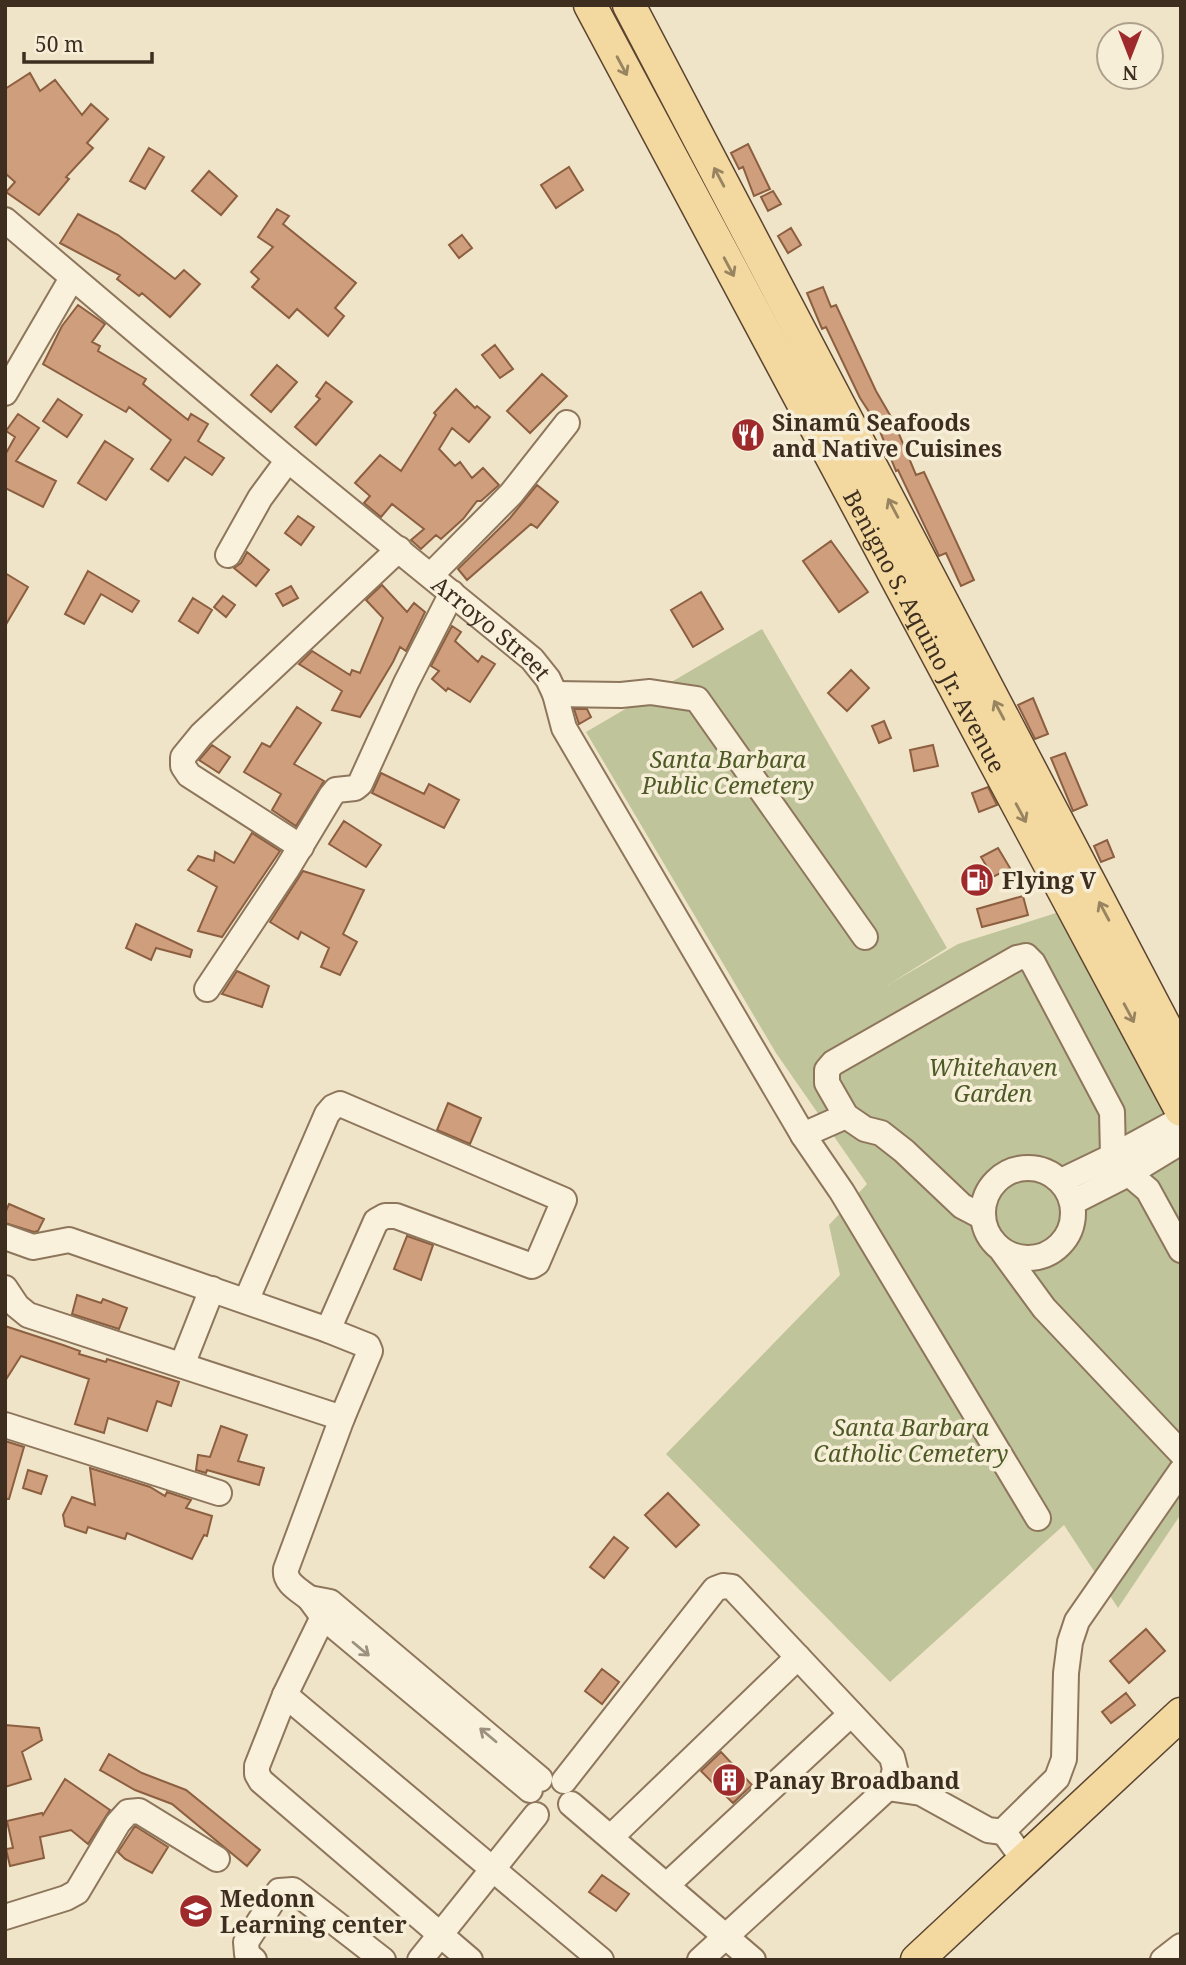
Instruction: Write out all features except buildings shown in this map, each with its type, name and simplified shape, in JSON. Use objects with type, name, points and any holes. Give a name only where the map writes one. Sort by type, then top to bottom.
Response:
[{"type":"main road","name":"Benigno S. Aquino Jr. Avenue","points":[[590,5],[1181,1110]]},
{"type":"main road","name":"Benigno S. Aquino Jr. Avenue","points":[[629,5],[1181,1057]]},
{"type":"main road","points":[[707,226],[738,212]]},
{"type":"main road","points":[[917,1960],[1181,1714]]},
{"type":"street","name":"Arroyo Street","points":[[5,220],[288,460],[532,659],[548,679],[564,728],[803,1135],[824,1165],[1038,1518]]},
{"type":"street","points":[[5,393],[72,278]]},
{"type":"street","points":[[430,575],[511,494],[567,422]]},
{"type":"street","points":[[228,555],[260,498],[288,460]]},
{"type":"street","points":[[301,847],[189,775],[183,765],[183,757],[216,720],[288,656],[399,549]]},
{"type":"street","points":[[206,989],[301,847],[334,792],[355,788],[360,784],[406,683],[452,593]]},
{"type":"street","points":[[555,694],[621,695],[650,692],[697,699],[865,937]]},
{"type":"street","points":[[983,1217],[962,1206],[881,1133],[865,1129],[845,1116],[827,1083],[827,1070],[834,1063],[1017,958],[1026,956],[1033,963],[1112,1112],[1122,1164],[1149,1190],[1181,1250]]},
{"type":"street","points":[[246,1301],[327,1114],[332,1107],[340,1104],[564,1200],[537,1263],[533,1266],[396,1216],[385,1216],[376,1221],[328,1330]]},
{"type":"street","points":[[803,1135],[845,1116]]},
{"type":"street","points":[[1122,1164],[1181,1119]]},
{"type":"street","points":[[1067,1191],[1122,1164],[1181,1142]]},
{"type":"street","points":[[1003,1252],[1018,1258],[1048,1254],[1061,1245],[1070,1232],[1074,1217],[1067,1191],[1050,1173],[1037,1168],[1023,1168],[998,1179],[989,1190],[984,1203],[983,1217],[990,1239],[1003,1252],[1044,1308],[1181,1453]]},
{"type":"street","points":[[5,1237],[33,1247],[69,1240],[368,1346],[370,1351],[342,1418],[285,1575],[289,1581],[553,1794],[611,1837],[667,1885],[718,1951]]},
{"type":"street","points":[[5,1288],[17,1306],[29,1315],[342,1418]]},
{"type":"street","points":[[182,1365],[212,1290]]},
{"type":"street","points":[[5,1425],[219,1493]]},
{"type":"street","points":[[1003,1832],[1058,1778],[1065,1759],[1066,1673],[1070,1642],[1077,1621],[1181,1471]]},
{"type":"street","points":[[420,1960],[536,1815],[549,1820],[553,1794],[715,1589],[723,1586],[732,1587],[892,1757],[895,1769],[891,1785],[718,1951]]},
{"type":"street","points":[[322,1606],[257,1766],[257,1774],[261,1781],[470,1960]]},
{"type":"street","points":[[611,1837],[798,1657]]},
{"type":"street","points":[[285,1695],[601,1960]]},
{"type":"street","points":[[667,1885],[851,1714]]},
{"type":"street","points":[[887,1788],[921,1793],[988,1830],[1003,1832],[1024,1860]]},
{"type":"street","points":[[553,1794],[718,1951],[753,1960]]},
{"type":"street","points":[[5,1917],[77,1892],[118,1822],[128,1812],[139,1811],[218,1859]]},
{"type":"street","points":[[254,1960],[247,1954],[246,1942],[279,1891],[286,1889],[293,1890],[383,1960]]},
{"type":"street","points":[[1163,1960],[1181,1946]]},
{"type":"green space","points":[[762,629],[947,948],[888,985],[958,944],[1056,913],[1181,1139],[1181,1514],[1118,1608],[1064,1525],[890,1682],[666,1454],[840,1275],[829,1225],[867,1184],[776,1053],[586,732]]},
{"type":"place","name":"Sinamû Seafoods and Native Cuisines","points":[[748,435]]},
{"type":"place","name":"Flying V","points":[[977,880]]},
{"type":"place","name":"Panay Broadband","points":[[729,1780]]},
{"type":"place","name":"Medonn Learning center","points":[[196,1911]]},
{"type":"park label","name":"Santa Barbara Public Cemetery","points":[[728,772]]},
{"type":"park label","name":"Whitehaven Garden","points":[[993,1080]]},
{"type":"park label","name":"Santa Barbara Catholic Cemetery","points":[[911,1440]]}]
